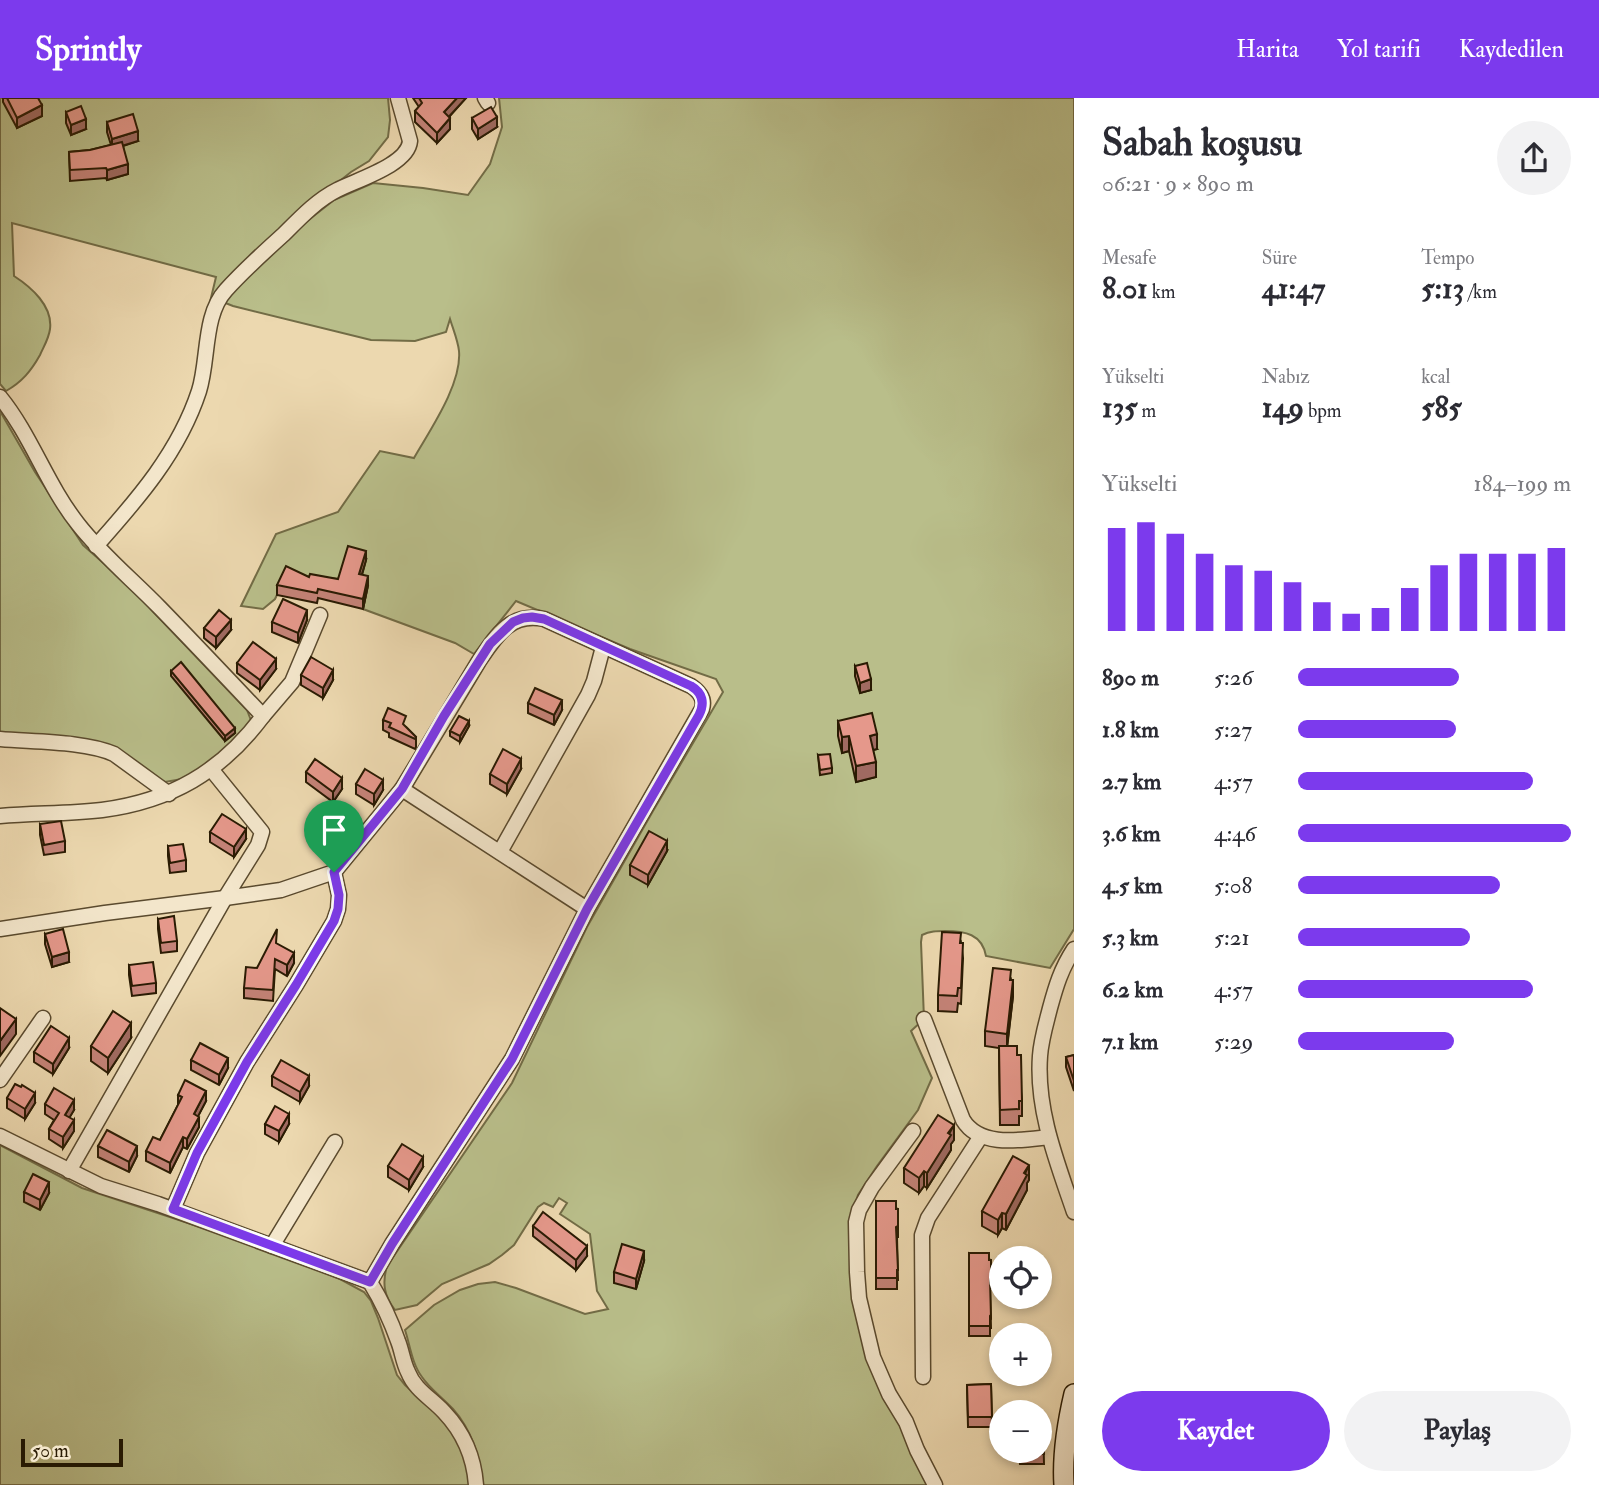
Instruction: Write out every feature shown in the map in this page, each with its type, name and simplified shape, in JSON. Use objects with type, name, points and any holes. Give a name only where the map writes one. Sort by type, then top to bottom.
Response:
[{"type":"street","points":[[96,545],[151,481],[183,428],[203,378],[214,307],[225,291],[256,259],[326,197],[388,166],[407,152],[410,141],[398,98]]},
{"type":"street","points":[[0,397],[77,523],[263,716]]},
{"type":"street","points":[[0,816],[103,810],[169,794],[188,785],[239,747],[292,682],[320,615]]},
{"type":"street","points":[[0,929],[281,890],[334,872],[402,789],[490,644],[513,622],[523,618],[544,619],[696,689],[703,699],[699,715],[587,909],[512,1059],[370,1282]]},
{"type":"street","points":[[499,852],[589,695],[603,647]]},
{"type":"street","points":[[0,739],[105,750],[169,794]]},
{"type":"street","points":[[69,1171],[258,845],[261,832],[258,826],[211,769]]},
{"type":"street","points":[[402,789],[587,909]]},
{"type":"street","points":[[173,1209],[197,1153],[247,1062],[334,921],[339,895],[334,872]]},
{"type":"street","points":[[1074,949],[1061,970],[1040,1053],[1042,1098],[1049,1137],[1074,1212]]},
{"type":"street","points":[[0,1080],[43,1018]]},
{"type":"street","points":[[924,1019],[967,1128],[981,1136],[1015,1140],[1049,1137]]},
{"type":"street","points":[[913,1131],[872,1187],[859,1210],[856,1222],[857,1272],[859,1297],[873,1357],[935,1485]]},
{"type":"street","points":[[0,1136],[101,1186],[173,1209],[370,1282],[416,1386],[443,1411],[464,1438],[475,1472],[476,1485]]},
{"type":"street","points":[[923,1377],[922,1235],[928,1218],[981,1136]]},
{"type":"street","points":[[272,1246],[335,1142]]},
{"type":"street","points":[[1064,1485],[1065,1439],[1074,1394]]},
{"type":"green space","points":[[0,98],[388,98],[390,120],[388,137],[369,161],[307,207],[231,275],[210,302],[216,277],[12,223],[14,276],[40,298],[48,313],[50,329],[33,366],[21,380],[6,391],[0,384]]},
{"type":"green space","points":[[499,98],[1074,98],[1074,929],[1050,968],[986,956],[977,938],[966,933],[939,931],[922,935],[924,1019],[911,1031],[932,1078],[918,1110],[858,1195],[852,1215],[865,1345],[931,1485],[483,1485],[480,1465],[470,1435],[453,1409],[429,1386],[419,1372],[405,1330],[434,1305],[460,1290],[495,1282],[585,1314],[608,1309],[597,1291],[590,1234],[560,1214],[567,1203],[559,1198],[553,1207],[544,1203],[538,1207],[514,1245],[502,1255],[489,1264],[442,1284],[417,1305],[395,1310],[386,1294],[384,1284],[387,1266],[512,1083],[587,927],[723,692],[716,679],[630,649],[516,601],[474,654],[455,643],[363,609],[368,586],[286,576],[275,599],[263,609],[241,606],[276,534],[338,512],[380,451],[414,458],[450,392],[459,364],[459,351],[450,319],[446,332],[415,341],[371,340],[223,302],[301,226],[334,200],[373,183],[468,195],[490,164],[502,127]]},
{"type":"green space","points":[[0,411],[35,472],[83,545],[125,582],[247,710],[252,723],[222,754],[182,779],[165,782],[151,776],[111,746],[0,734]]},
{"type":"green space","points":[[0,1145],[82,1188],[267,1249],[340,1279],[364,1292],[378,1318],[397,1375],[448,1423],[461,1444],[469,1468],[470,1485],[0,1485]]},
{"type":"building","points":[[7,98],[38,98],[42,105],[17,118]]},
{"type":"building","points":[[419,98],[457,98],[444,112],[450,118],[437,133],[415,111],[422,103]]},
{"type":"building","points":[[81,106],[86,119],[71,125],[66,112]]},
{"type":"building","points":[[491,107],[497,117],[478,129],[472,118]]},
{"type":"building","points":[[133,114],[138,131],[112,139],[107,122]]},
{"type":"building","points":[[122,142],[128,164],[107,170],[70,170],[69,152]]},
{"type":"building","points":[[348,546],[366,551],[359,574],[368,576],[363,599],[318,589],[317,593],[277,585],[286,566],[309,577],[310,574],[338,579]]},
{"type":"building","points":[[283,599],[307,610],[298,633],[272,622]]},
{"type":"building","points":[[219,610],[231,620],[216,637],[204,628]]},
{"type":"building","points":[[253,642],[276,659],[260,680],[237,663]]},
{"type":"building","points":[[311,657],[333,670],[323,688],[301,675]]},
{"type":"building","points":[[181,662],[235,728],[225,736],[171,671]]},
{"type":"building","points":[[867,663],[871,679],[860,683],[855,666]]},
{"type":"building","points":[[535,688],[562,700],[554,715],[528,703]]},
{"type":"building","points":[[388,708],[406,716],[403,724],[415,739],[389,727],[391,723],[383,720]]},
{"type":"building","points":[[872,713],[877,734],[870,736],[876,762],[856,766],[849,736],[842,737],[838,721]]},
{"type":"building","points":[[459,716],[469,721],[460,736],[450,731]]},
{"type":"building","points":[[503,749],[521,759],[507,784],[490,774]]},
{"type":"building","points":[[830,754],[832,768],[820,770],[818,755]]},
{"type":"building","points":[[315,759],[342,778],[333,792],[306,772]]},
{"type":"building","points":[[365,769],[383,780],[374,794],[356,784]]},
{"type":"building","points":[[222,814],[246,829],[234,847],[210,832]]},
{"type":"building","points":[[61,821],[65,841],[44,845],[40,824]]},
{"type":"building","points":[[649,831],[667,841],[648,875],[630,865]]},
{"type":"building","points":[[183,844],[186,860],[170,863],[168,846]]},
{"type":"building","points":[[174,916],[177,941],[161,943],[158,919]]},
{"type":"building","points":[[63,929],[69,952],[52,957],[45,934]]},
{"type":"building","points":[[277,929],[276,943],[294,953],[287,965],[275,959],[273,990],[244,988],[246,967],[257,968]]},
{"type":"building","points":[[942,932],[961,933],[961,988],[958,988],[957,996],[938,995]]},
{"type":"building","points":[[153,962],[156,983],[132,986],[129,965]]},
{"type":"building","points":[[993,968],[1011,970],[1010,980],[1013,980],[1007,1034],[985,1031]]},
{"type":"building","points":[[0,1008],[16,1019],[0,1041]]},
{"type":"building","points":[[113,1011],[131,1023],[108,1058],[91,1046]]},
{"type":"building","points":[[51,1026],[69,1038],[53,1064],[34,1052]]},
{"type":"building","points":[[200,1043],[228,1058],[219,1075],[191,1060]]},
{"type":"building","points":[[999,1046],[1017,1046],[1017,1055],[1021,1055],[1022,1101],[1019,1101],[1019,1109],[1000,1110]]},
{"type":"building","points":[[1074,1055],[1074,1081],[1066,1057]]},
{"type":"building","points":[[281,1060],[309,1076],[300,1092],[272,1076]]},
{"type":"building","points":[[185,1080],[206,1091],[194,1114],[199,1117],[187,1139],[183,1137],[170,1163],[146,1151],[153,1137],[160,1140],[182,1097],[178,1095]]},
{"type":"building","points":[[15,1084],[35,1093],[25,1109],[7,1098]]},
{"type":"building","points":[[54,1088],[74,1100],[65,1115],[74,1120],[63,1137],[49,1129],[59,1113],[45,1104]]},
{"type":"building","points":[[275,1106],[289,1114],[279,1131],[265,1124]]},
{"type":"building","points":[[938,1115],[954,1125],[948,1133],[951,1135],[927,1173],[924,1171],[919,1178],[904,1168]]},
{"type":"building","points":[[107,1130],[137,1146],[129,1162],[98,1146]]},
{"type":"building","points":[[402,1144],[423,1157],[409,1180],[388,1166]]},
{"type":"building","points":[[1013,1156],[1029,1165],[1024,1173],[1027,1175],[1006,1214],[1002,1213],[998,1220],[982,1211]]},
{"type":"building","points":[[33,1174],[49,1182],[40,1200],[24,1192]]},
{"type":"building","points":[[876,1201],[896,1201],[897,1278],[876,1278]]},
{"type":"building","points":[[543,1212],[587,1246],[576,1260],[533,1226]]},
{"type":"building","points":[[622,1244],[644,1251],[636,1279],[614,1272]]},
{"type":"building","points":[[969,1253],[989,1253],[990,1323],[989,1326],[969,1326]]},
{"type":"building","points":[[967,1385],[991,1386],[989,1417],[968,1417]]},
{"type":"route","points":[[532,617],[544,619],[691,686],[703,699],[699,715],[587,909],[512,1059],[370,1282],[173,1209],[197,1153],[247,1062],[334,921],[339,895],[334,872],[402,789],[490,644],[513,622],[532,617]]}]
